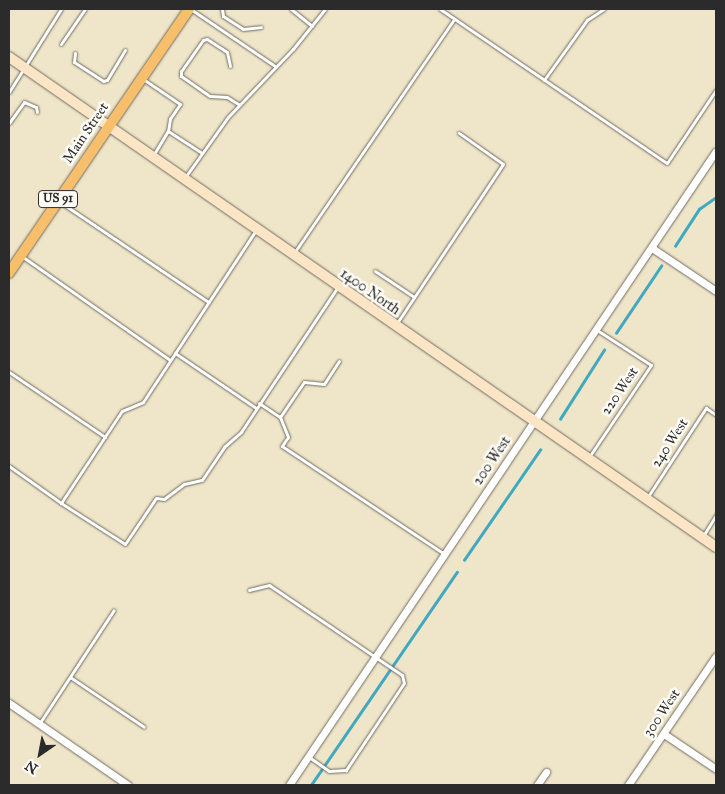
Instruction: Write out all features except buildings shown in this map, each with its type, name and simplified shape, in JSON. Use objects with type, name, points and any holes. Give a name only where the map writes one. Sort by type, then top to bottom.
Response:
[{"type":"main road","name":"Main Street","points":[[9,273],[140,77],[189,9]]},
{"type":"main road","name":"1400 North","points":[[9,58],[716,548]]},
{"type":"street","name":"200 West","points":[[289,785],[533,422],[715,156]]},
{"type":"street","points":[[652,248],[716,291]]},
{"type":"street","name":"300 West","points":[[628,785],[716,656]]},
{"type":"street","points":[[9,703],[128,785]]},
{"type":"street","points":[[664,734],[716,770]]},
{"type":"street","points":[[537,785],[546,772]]},
{"type":"lane","points":[[9,92],[61,9]]},
{"type":"lane","points":[[61,44],[85,9]]},
{"type":"lane","points":[[189,9],[275,66]]},
{"type":"lane","points":[[222,9],[223,16],[243,29],[262,27]]},
{"type":"lane","points":[[290,9],[312,26]]},
{"type":"lane","points":[[184,179],[240,105],[312,26],[325,9]]},
{"type":"lane","points":[[440,9],[668,163],[716,90]]},
{"type":"lane","points":[[544,80],[587,20],[604,9]]},
{"type":"lane","points":[[292,255],[454,19]]},
{"type":"lane","points":[[230,66],[227,52],[207,39],[203,40],[181,71],[181,76],[210,96],[226,96],[240,105]]},
{"type":"lane","points":[[75,53],[74,62],[102,81],[107,80],[125,50]]},
{"type":"lane","points":[[140,77],[180,104],[170,119],[168,131],[152,156]]},
{"type":"lane","points":[[9,123],[24,102],[36,107],[37,112]]},
{"type":"lane","points":[[168,131],[202,153]]},
{"type":"lane","points":[[395,326],[503,164],[459,133]]},
{"type":"lane","points":[[57,200],[208,302]]},
{"type":"lane","points":[[61,503],[122,411],[143,402],[257,229]]},
{"type":"lane","points":[[20,255],[96,305],[170,360]]},
{"type":"lane","points":[[375,271],[414,297]]},
{"type":"lane","points":[[9,466],[61,503],[125,544],[156,498],[164,499],[184,484],[202,480],[256,408],[338,286]]},
{"type":"lane","name":"220 West","points":[[588,460],[652,365],[596,330]]},
{"type":"lane","points":[[175,353],[256,408]]},
{"type":"lane","points":[[280,417],[304,382],[324,384],[340,362]]},
{"type":"lane","points":[[9,372],[105,437]]},
{"type":"lane","points":[[259,403],[280,417],[288,437],[282,446],[444,554]]},
{"type":"lane","name":"240 West","points":[[646,500],[706,408],[716,414]]},
{"type":"lane","points":[[702,538],[716,515]]},
{"type":"lane","points":[[249,590],[269,585],[377,656],[402,675],[404,682],[346,770],[329,771],[309,757]]},
{"type":"lane","points":[[39,724],[114,610]]},
{"type":"lane","points":[[70,676],[144,727]]},
{"type":"waterway","points":[[675,246],[699,209],[716,197]]},
{"type":"waterway","points":[[616,333],[661,266]]},
{"type":"waterway","points":[[560,419],[604,350]]},
{"type":"waterway","points":[[464,560],[540,450]]},
{"type":"waterway","points":[[311,785],[457,572]]}]
